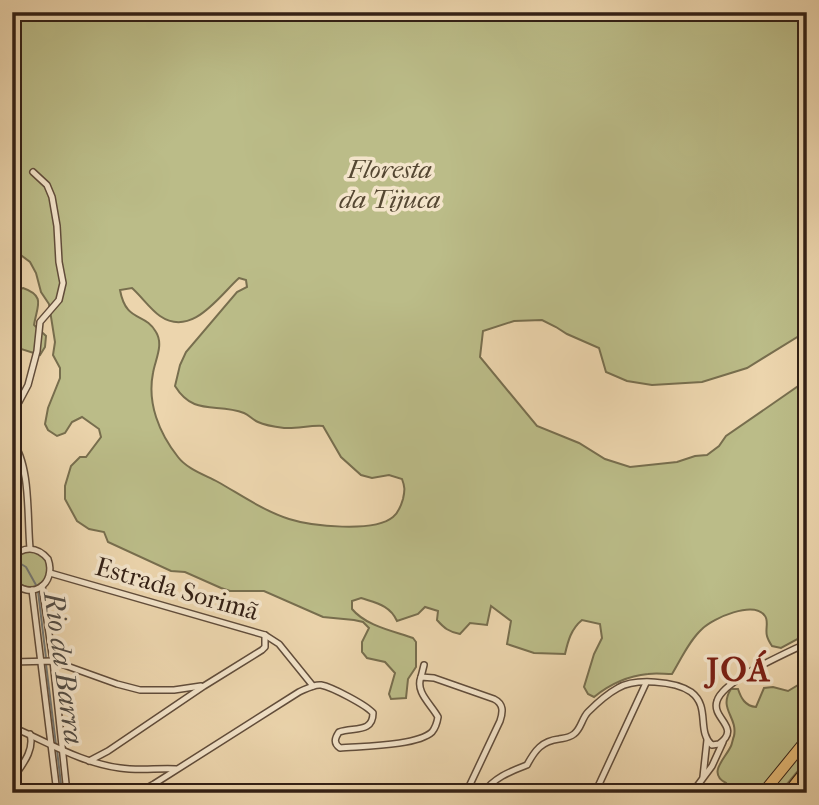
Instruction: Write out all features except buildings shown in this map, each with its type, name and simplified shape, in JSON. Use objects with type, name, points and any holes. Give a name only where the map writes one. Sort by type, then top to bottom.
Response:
[{"type":"highway","points":[[763,793],[807,739]]},
{"type":"highway","points":[[789,793],[807,770]]},
{"type":"street","points":[[12,407],[19,402],[29,385],[40,322],[59,300],[63,283],[51,197],[47,185],[33,172]]},
{"type":"street","points":[[12,441],[21,456],[25,479],[30,548]]},
{"type":"street","points":[[12,581],[21,589],[32,590],[42,586],[50,573],[48,559],[37,550],[24,549],[13,557]]},
{"type":"street","name":"Estrada Sorimã","points":[[50,573],[265,635],[279,644],[313,685]]},
{"type":"street","points":[[42,586],[57,748],[67,793]]},
{"type":"street","points":[[32,590],[47,660],[57,748],[57,793]]},
{"type":"street","points":[[89,761],[262,650],[265,647],[265,635]]},
{"type":"street","points":[[692,793],[712,766],[727,737],[727,728],[716,708],[719,696],[743,676],[807,643]]},
{"type":"street","points":[[12,662],[47,660],[130,688],[153,691],[204,686]]},
{"type":"street","points":[[138,793],[313,685],[328,688],[373,713],[372,722],[368,726],[339,732],[335,738],[336,745],[340,748],[402,743],[427,735],[435,729],[438,717],[418,686],[424,664]]},
{"type":"street","points":[[421,677],[434,678],[494,699],[501,706],[500,721],[466,793]]},
{"type":"street","points":[[483,793],[502,775],[527,765],[543,743],[572,736],[578,730],[585,714],[620,687],[646,683],[676,684],[694,694],[703,708],[706,740],[703,777]]},
{"type":"street","points":[[595,793],[646,683]]},
{"type":"street","points":[[174,690],[177,704]]},
{"type":"street","points":[[12,727],[89,761],[117,768],[178,769]]},
{"type":"street","points":[[12,780],[32,745],[30,734]]},
{"type":"street","points":[[706,740],[714,745],[723,742]]},
{"type":"street","points":[[151,770],[158,777],[154,784]]},
{"type":"street","points":[[343,793],[360,793]]},
{"type":"green space","name":"Floresta da Tijuca","points":[[12,12],[807,12],[807,331],[747,368],[702,382],[652,385],[627,381],[606,372],[599,348],[542,320],[514,321],[483,331],[480,357],[537,426],[579,443],[605,459],[630,467],[677,462],[707,455],[719,446],[726,436],[807,380],[807,634],[781,648],[772,646],[767,636],[765,616],[752,610],[734,612],[715,620],[697,634],[672,674],[651,674],[626,679],[594,697],[588,694],[584,687],[602,638],[600,624],[582,620],[573,631],[565,654],[534,653],[507,644],[511,621],[491,606],[487,625],[470,623],[460,634],[450,631],[437,620],[438,611],[425,607],[418,614],[397,621],[391,611],[382,605],[361,598],[352,601],[352,609],[365,620],[413,638],[416,642],[416,667],[408,679],[406,698],[391,699],[389,694],[395,673],[385,662],[367,658],[362,652],[362,642],[369,628],[363,622],[323,617],[264,591],[230,591],[185,572],[171,571],[108,542],[104,532],[89,529],[77,521],[65,499],[65,486],[71,466],[80,457],[86,457],[101,437],[99,429],[82,417],[72,422],[65,433],[57,436],[48,430],[45,424],[48,408],[60,378],[60,368],[53,355],[55,342],[49,304],[41,292],[30,262],[14,250],[12,245],[12,172],[15,170],[15,162],[12,158]],"holes":[[[239,278],[246,280],[247,287],[237,292],[186,352],[175,386],[190,402],[234,410],[268,425],[290,428],[323,426],[341,457],[361,475],[372,478],[389,475],[402,479],[403,499],[393,517],[384,522],[358,527],[327,526],[289,519],[191,468],[171,448],[160,428],[153,406],[152,384],[159,347],[158,337],[152,326],[131,313],[120,290],[132,288],[160,316],[183,322],[204,312]]]},
{"type":"green space","points":[[23,288],[37,298],[34,325],[46,336],[45,347],[40,355],[21,349],[12,341],[12,291]]},
{"type":"green space","points":[[30,551],[43,556],[48,569],[43,582],[30,587],[17,582],[12,569],[17,556]]},
{"type":"green space","points":[[807,673],[807,760],[788,783],[773,793],[724,793],[726,783],[718,775],[718,770],[734,736],[733,723],[727,708],[731,689],[738,689],[744,701],[756,707],[764,688],[773,687],[788,691],[798,685]]},
{"type":"waterway","name":"Rio da Barra","points":[[13,559],[26,567],[36,585]]},
{"type":"waterway","name":"Rio da Barra","points":[[38,591],[46,658]]},
{"type":"waterway","name":"Rio da Barra","points":[[46,664],[56,745]]},
{"type":"waterway","name":"Rio da Barra","points":[[57,750],[62,793]]},
{"type":"district","name":"JOÁ","points":[[739,670]]}]
